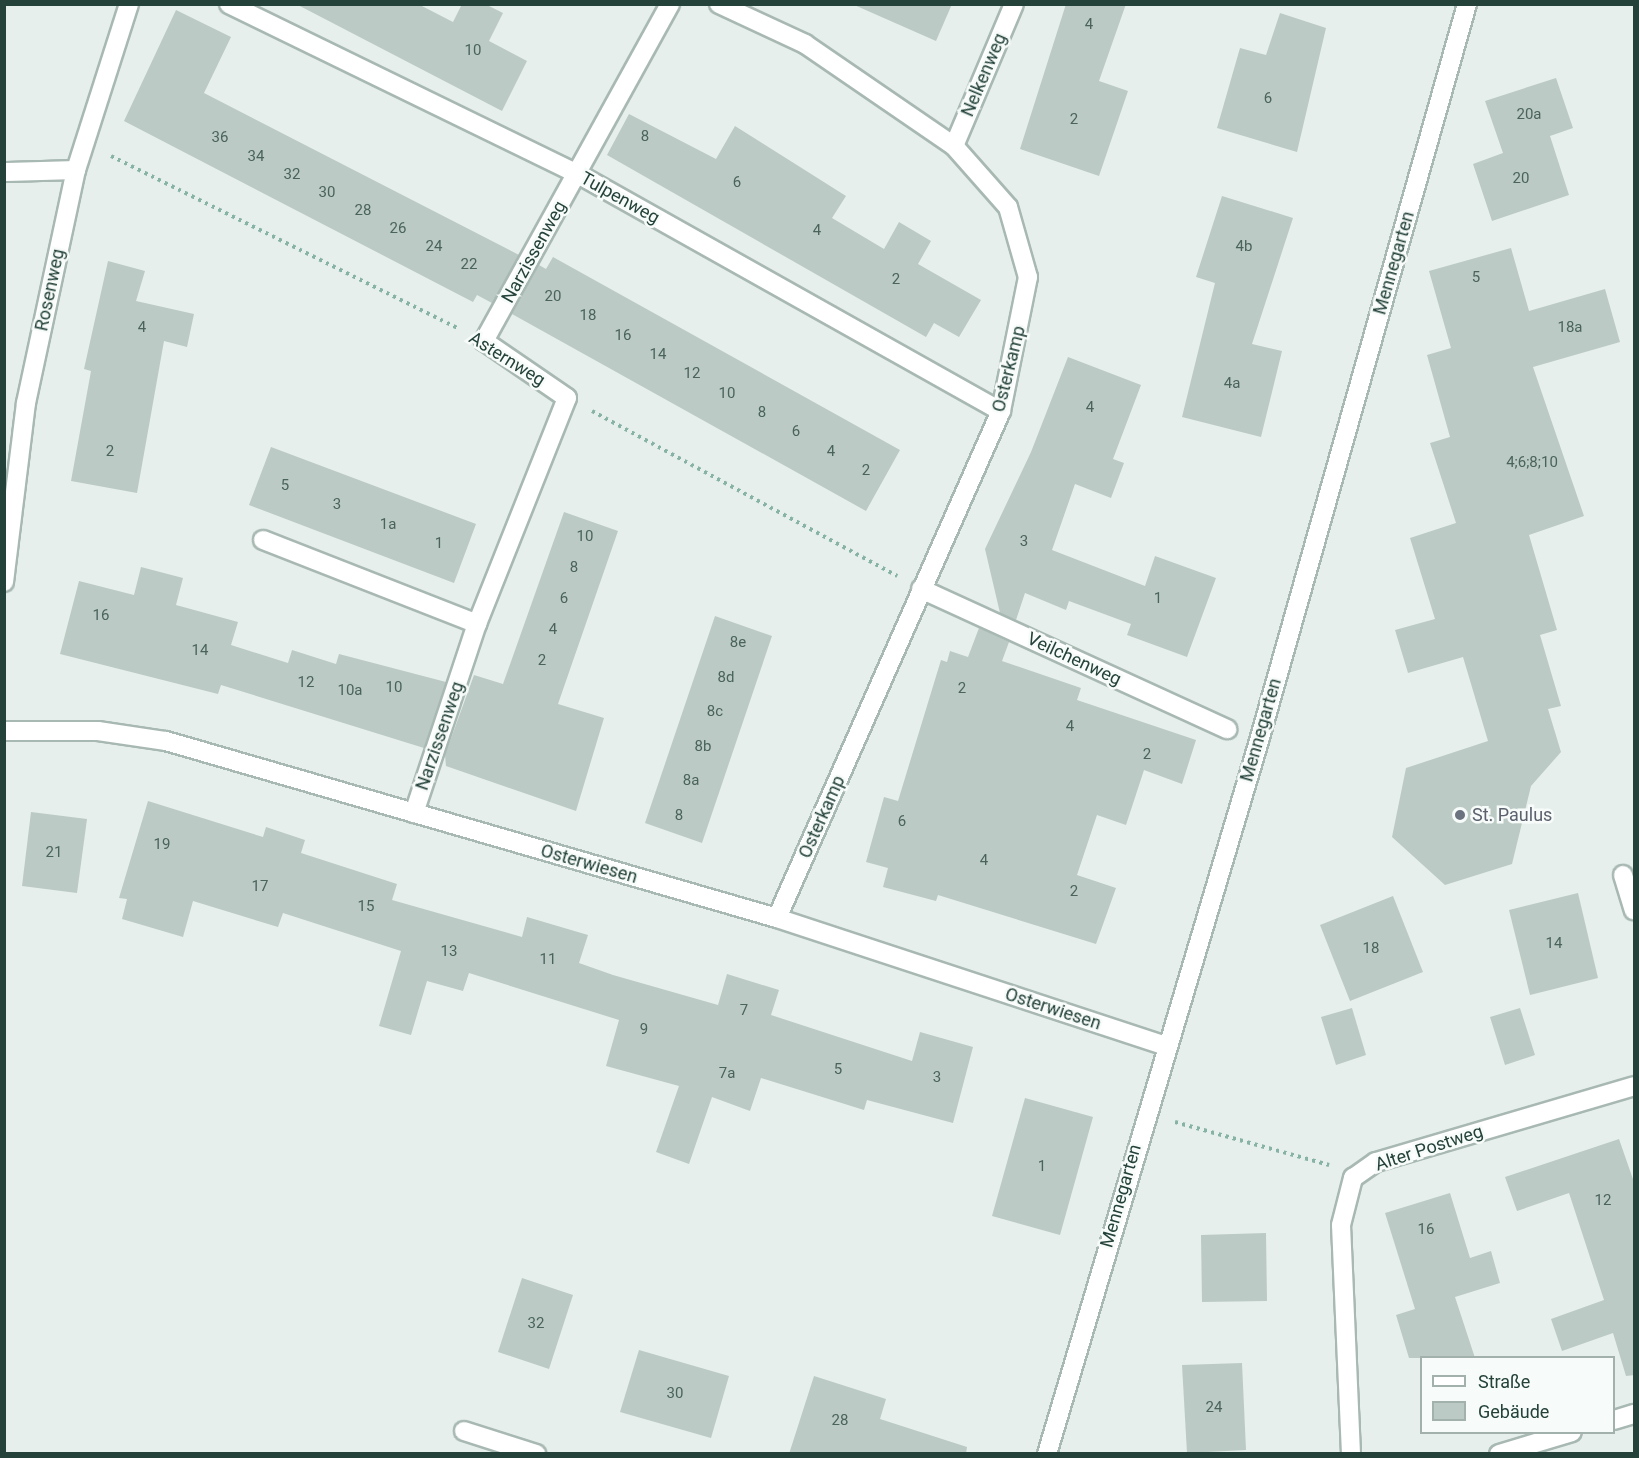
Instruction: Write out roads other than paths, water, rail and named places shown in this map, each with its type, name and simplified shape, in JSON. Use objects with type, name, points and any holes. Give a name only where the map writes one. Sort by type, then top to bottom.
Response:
[{"type":"street","name":"Rosenweg","points":[[4,582],[26,403],[76,170],[129,4]]},
{"type":"street","name":"Tulpenweg","points":[[229,4],[578,174],[1001,411]]},
{"type":"street","name":"Narzissenweg","points":[[484,341],[670,4]]},
{"type":"street","name":"Osterkamp","points":[[719,4],[805,44],[954,146],[1008,207],[1028,277],[1001,411],[777,918]]},
{"type":"street","name":"Nelkenweg","points":[[954,146],[1014,4]]},
{"type":"street","name":"Mennegarten","points":[[1047,1454],[1164,1045],[1259,741],[1467,4]]},
{"type":"street","points":[[4,172],[76,170]]},
{"type":"street","name":"Asternweg","points":[[484,341],[567,398]]},
{"type":"street","name":"Narzissenweg","points":[[414,813],[477,624],[567,398]]},
{"type":"street","points":[[263,540],[477,624]]},
{"type":"street","name":"Veilchenweg","points":[[921,589],[1227,729]]},
{"type":"street","name":"Osterwiesen","points":[[4,731],[98,731],[166,741],[777,918],[1164,1045]]},
{"type":"street","points":[[1623,875],[1635,910]]},
{"type":"street","name":"Alter Postweg","points":[[1351,1454],[1341,1225],[1353,1178],[1376,1162],[1635,1086]]},
{"type":"street","points":[[1615,1420],[1635,1414]]},
{"type":"street","points":[[464,1431],[536,1454]]},
{"type":"street","points":[[1499,1454],[1565,1434]]},
{"type":"place","name":"St. Paulus","points":[[1460,815]]}]
